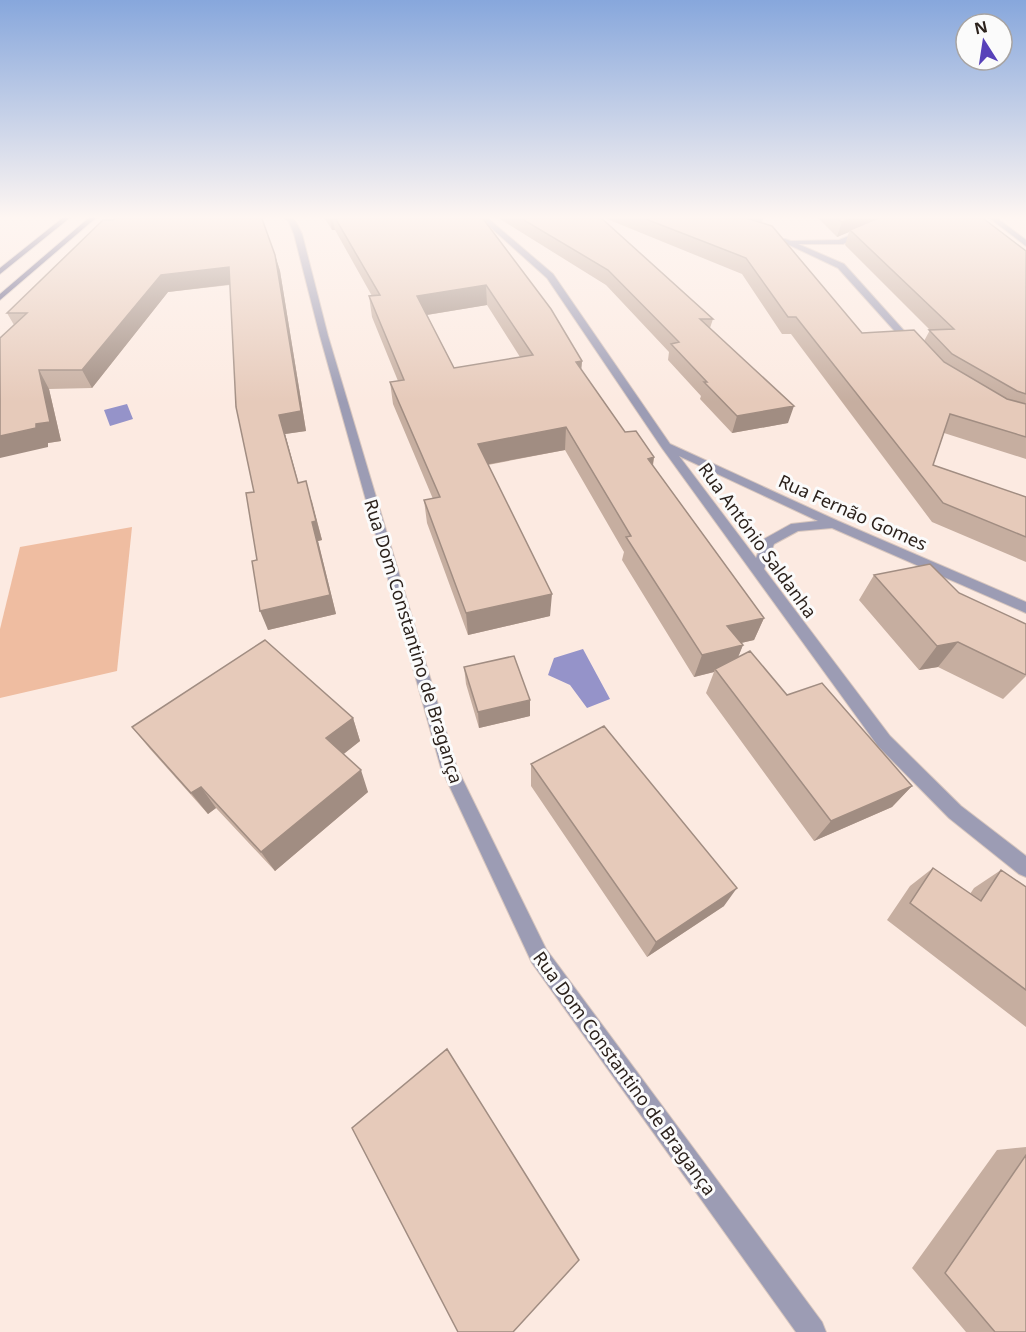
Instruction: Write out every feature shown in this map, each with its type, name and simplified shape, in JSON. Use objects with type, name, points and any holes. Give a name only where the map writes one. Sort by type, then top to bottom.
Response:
[{"type":"main road","points":[[0,298],[23,278]]},
{"type":"street","name":"Rua Dom Constantino de Bragança","points":[[309,278],[449,768],[539,956],[812,1332]]},
{"type":"street","name":"Rua António Saldanha","points":[[551,278],[666,446],[884,741],[955,812],[1026,868]]},
{"type":"street","points":[[852,278],[916,350]]},
{"type":"street","name":"Rua Fernão Gomes","points":[[666,446],[834,524],[1026,608]]},
{"type":"street","points":[[758,569],[769,542],[795,527],[834,524]]},
{"type":"shaded area","points":[[132,527],[117,671],[0,698],[0,629],[20,547]]},
{"type":"water","points":[[127,404],[133,419],[110,426],[104,410]]},
{"type":"water","points":[[583,649],[610,699],[587,708],[570,685],[548,675],[554,658]]},
{"type":"building","points":[[43,278],[158,278],[82,370],[39,370],[50,422],[36,424],[36,428],[0,436],[0,338],[27,313],[7,313]]},
{"type":"building","points":[[230,278],[279,278],[301,411],[279,415],[298,483],[306,481],[316,521],[312,522],[330,595],[260,611],[252,561],[257,560],[246,493],[254,492],[236,407]]},
{"type":"building","points":[[370,278],[528,278],[551,309],[582,361],[576,362],[625,432],[636,431],[654,457],[648,459],[764,618],[727,626],[743,645],[702,655],[626,537],[631,536],[566,427],[478,444],[552,594],[466,613],[424,500],[440,497],[390,382],[404,380],[369,296],[380,295]],"holes":[[[486,285],[533,355],[454,368],[417,296]]]},
{"type":"building","points":[[616,278],[668,278],[713,319],[700,319],[794,406],[737,416],[671,344],[679,342]]},
{"type":"building","points":[[760,278],[816,278],[862,333],[914,330],[944,362],[1007,399],[1026,404],[1026,437],[950,414],[933,465],[1026,497],[1026,537],[943,503],[796,317],[788,317]]},
{"type":"building","points":[[901,278],[1026,278],[1026,394],[952,354],[929,330],[954,329]]},
{"type":"building","points":[[930,564],[959,593],[1026,624],[1026,675],[958,642],[937,646],[874,575]]},
{"type":"building","points":[[265,640],[353,718],[326,738],[361,770],[261,852],[201,787],[191,793],[132,727]]},
{"type":"building","points":[[750,651],[787,695],[822,683],[912,786],[831,821],[715,669]]},
{"type":"building","points":[[514,656],[530,700],[478,712],[464,667]]},
{"type":"building","points":[[604,726],[737,888],[656,942],[531,764]]},
{"type":"building","points":[[933,868],[981,901],[1001,870],[1026,887],[1026,990],[910,903]]},
{"type":"building","points":[[447,1049],[579,1260],[513,1332],[458,1332],[352,1128]]},
{"type":"building","points":[[1026,1155],[1026,1332],[995,1332],[945,1273]]}]
